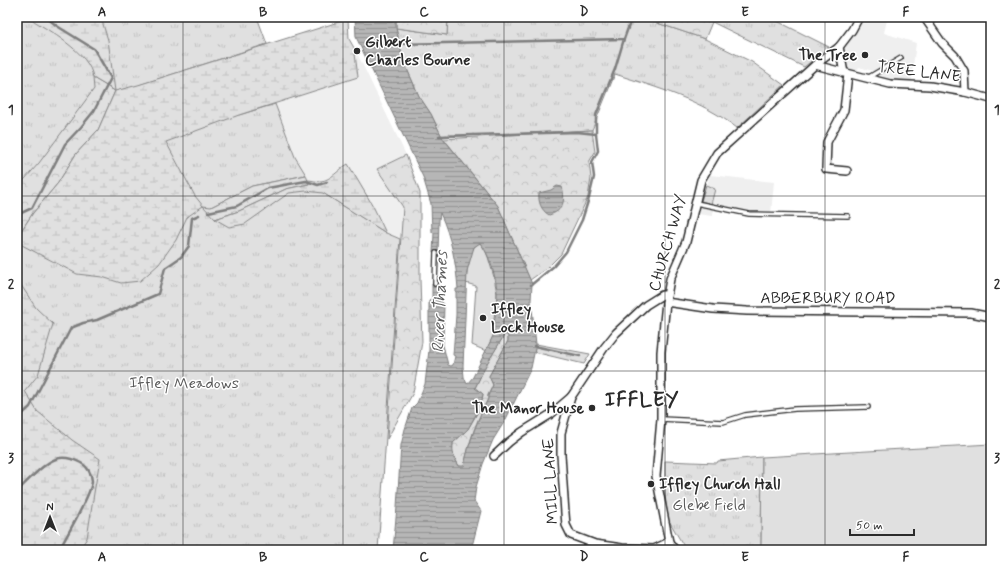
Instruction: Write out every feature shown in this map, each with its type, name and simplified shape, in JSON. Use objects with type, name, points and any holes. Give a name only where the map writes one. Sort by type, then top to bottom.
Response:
[{"type":"street","name":"CHURCH WAY","points":[[669,542],[656,476],[661,419],[661,352],[666,299],[670,279],[686,242],[701,180],[717,153],[815,65],[839,47],[852,30],[859,17]]},
{"type":"street","points":[[924,17],[942,43],[955,56],[964,71],[965,92]]},
{"type":"street","points":[[839,47],[846,73],[844,110],[827,142],[826,169],[848,171]]},
{"type":"street","name":"TREE LANE","points":[[815,65],[890,84],[930,86],[965,92],[991,99]]},
{"type":"street","name":"MILL LANE","points":[[494,456],[509,442],[550,414],[571,397],[595,360],[616,333],[646,305],[662,295],[666,299]]},
{"type":"street","name":"ABBERBURY ROAD","points":[[666,299],[713,309],[747,311],[970,313],[991,317]]},
{"type":"street","name":"MILL LANE","points":[[571,397],[562,433],[561,455],[566,525],[571,535],[595,544],[622,548],[654,549],[669,542]]},
{"type":"street","points":[[669,542],[675,550]]},
{"type":"lane","points":[[867,79],[901,58]]},
{"type":"lane","points":[[695,203],[749,214],[848,216]]},
{"type":"lane","points":[[435,284],[436,253]]},
{"type":"lane","points":[[661,419],[723,422],[745,415],[795,409],[868,407]]},
{"type":"shaded area","points":[[862,17],[882,17],[887,20],[884,33],[916,43],[912,82],[886,82],[875,80],[876,75],[873,71],[859,67],[856,73],[848,69],[845,65],[843,52]]},
{"type":"shaded area","points":[[357,53],[406,155],[377,169],[403,207],[400,239],[386,233],[373,206],[340,168],[331,177],[322,181],[308,180],[295,157],[275,104],[358,77],[355,54]]},
{"type":"shaded area","points":[[710,175],[774,182],[771,213],[738,210],[714,205],[712,216],[698,214]]},
{"type":"green space","name":"Iffley Meadows","points":[[17,17],[257,17],[267,44],[139,85],[239,115],[275,104],[295,157],[306,175],[252,186],[211,207],[215,219],[309,184],[386,233],[400,239],[378,550],[17,550]]},
{"type":"green space","points":[[28,17],[101,18],[108,40],[115,91],[93,78],[85,60],[77,51]]},
{"type":"green space","points":[[396,17],[448,17],[447,35],[396,28]]},
{"type":"green space","points":[[448,17],[639,17],[705,39],[752,62],[784,85],[737,128],[723,118],[694,102],[615,74],[592,130],[442,137],[431,114],[419,96],[403,60],[396,28],[447,35]]},
{"type":"green space","points":[[639,17],[705,17],[712,22],[705,39]]},
{"type":"green space","points":[[705,17],[769,17],[829,47],[804,67],[712,22]]},
{"type":"green space","points":[[348,19],[349,39],[357,53],[355,54],[358,77],[239,115],[166,142],[195,196],[203,206],[187,217],[176,240],[159,264],[140,281],[121,283],[102,277],[77,274],[20,244],[17,261],[17,244],[19,243],[19,234],[33,213],[58,183],[76,154],[98,130],[115,91]]},
{"type":"green space","points":[[93,78],[115,91],[98,130],[76,154],[58,183],[33,213],[19,234],[19,244],[17,244],[17,188],[39,163],[94,89]]},
{"type":"green space","points":[[592,130],[595,152],[589,162],[591,178],[588,197],[561,254],[547,268],[530,280],[498,206],[444,139]]},
{"type":"green space","points":[[406,155],[420,193],[422,342],[413,393],[387,439],[403,207],[377,169]]},
{"type":"green space","points":[[348,164],[373,206],[386,233],[323,193],[306,191],[289,193],[245,224],[229,227],[215,219],[239,211],[286,189],[309,184],[308,180],[325,180]]},
{"type":"green space","points":[[306,175],[309,184],[286,189],[239,211],[215,219],[203,206],[211,207],[252,186]]},
{"type":"green space","points":[[706,185],[715,189],[711,204],[701,201]]},
{"type":"green space","points":[[480,243],[488,257],[497,294],[493,327],[494,334],[486,351],[472,345],[476,286],[466,283],[471,255],[476,245]]},
{"type":"green space","points":[[17,279],[36,308],[53,324],[38,375],[25,391],[37,411],[72,440],[100,459],[87,538],[79,550],[17,550]]},
{"type":"green space","points":[[505,334],[508,335],[508,341],[489,376],[493,385],[473,432],[464,467],[459,466],[452,453],[453,443],[468,429],[479,410],[478,407],[482,400],[483,394],[475,388],[486,365]]},
{"type":"green space","points":[[536,344],[590,354],[584,364],[534,352]]},
{"type":"green space","points":[[991,444],[991,550],[761,550],[762,457]]},
{"type":"green space","name":"Glebe Field","points":[[762,457],[761,550],[735,550],[735,547],[716,547],[686,550],[668,519],[665,495],[665,461],[717,463],[718,461]]},
{"type":"water","name":"River Thames","points":[[355,17],[396,17],[396,28],[403,60],[419,96],[431,114],[442,137],[498,206],[532,284],[531,300],[536,344],[531,368],[506,419],[493,440],[483,464],[476,487],[474,501],[481,511],[471,550],[393,550],[401,445],[412,408],[417,403],[425,384],[429,350],[429,300],[432,299],[432,284],[438,284],[438,299],[444,304],[443,345],[448,365],[451,366],[453,365],[455,356],[453,355],[456,289],[458,289],[456,269],[444,222],[440,213],[438,253],[433,253],[434,233],[432,232],[431,204],[423,177],[356,37]],"holes":[[[480,243],[489,260],[497,288],[494,334],[473,377],[467,384],[464,377],[463,366],[467,271],[474,247]],[[505,334],[508,336],[508,341],[489,376],[493,385],[468,448],[464,466],[459,466],[454,455],[453,443],[468,429],[479,409],[478,407],[482,400],[483,394],[475,388],[486,365]]]},
{"type":"water","points":[[557,186],[562,187],[564,197],[562,205],[558,211],[549,215],[541,206],[539,193],[551,190]]},
{"type":"waterway","points":[[17,215],[32,208],[65,144],[94,111],[111,78],[94,49],[57,26],[46,17]]},
{"type":"waterway","points":[[396,44],[624,39],[632,17]]},
{"type":"waterway","points":[[439,136],[577,132],[596,134],[596,115],[615,69],[624,39]]},
{"type":"waterway","points":[[531,285],[554,266],[566,252],[582,220],[594,177],[592,162],[598,151],[596,134]]},
{"type":"waterway","points":[[208,212],[237,206],[268,188],[306,181],[318,185],[327,182]]},
{"type":"waterway","points":[[17,419],[30,407],[71,328],[83,323],[97,320],[158,294],[165,268],[181,257],[189,246],[192,218],[199,215]]},
{"type":"waterway","points":[[534,346],[580,356]]},
{"type":"waterway","points":[[17,491],[38,471],[55,459],[71,459],[83,464],[87,468],[92,478],[91,487],[73,526],[59,550]]},
{"type":"place","name":"Gilbert Charles Bourne","points":[[357,51]]},
{"type":"place","name":"The Tree","points":[[865,55]]},
{"type":"place","name":"Iffley Lock House","points":[[483,318]]},
{"type":"place","name":"The Manor House","points":[[592,408]]},
{"type":"place","name":"Iffley Church Hall","points":[[651,484]]},
{"type":"district","name":"IFFLEY","points":[[642,400]]}]
